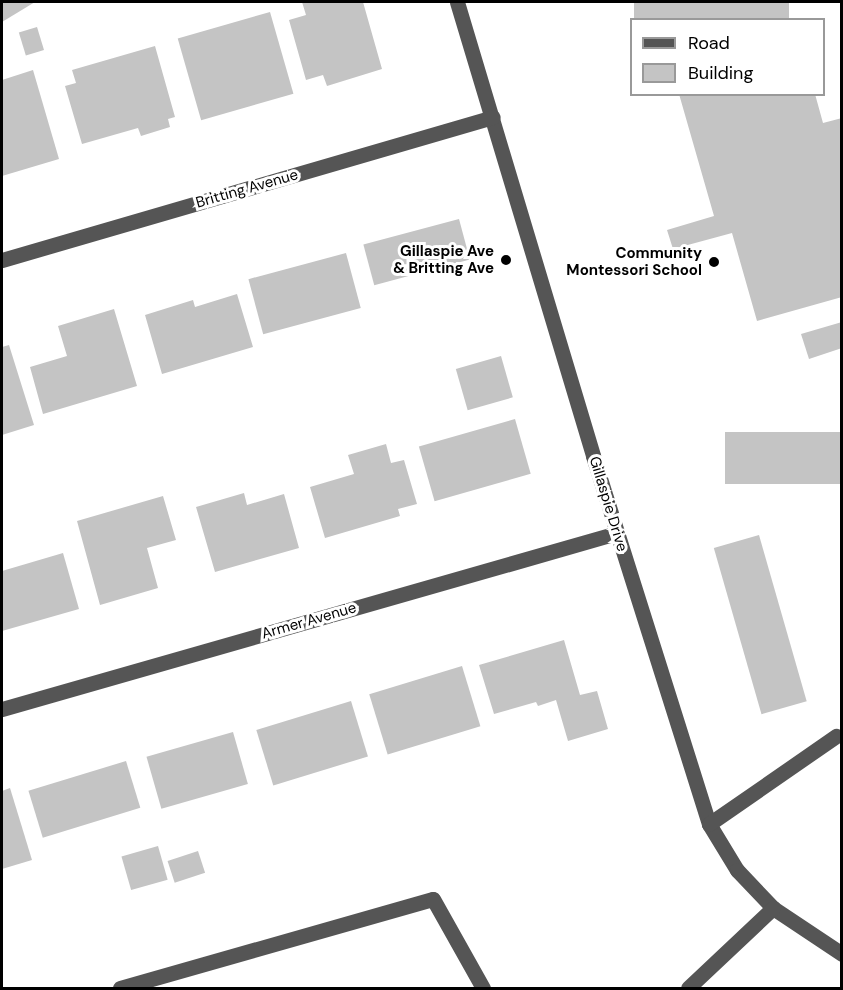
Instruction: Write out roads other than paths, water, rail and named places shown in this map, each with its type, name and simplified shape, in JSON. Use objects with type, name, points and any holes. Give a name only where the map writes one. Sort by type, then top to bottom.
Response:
[{"type":"street","name":"Gillaspie Drive","points":[[457,2],[617,533],[709,824],[737,870],[773,908],[842,954]]},
{"type":"street","name":"Britting Avenue","points":[[2,260],[493,117]]},
{"type":"street","name":"Armer Avenue","points":[[2,709],[617,533]]},
{"type":"street","points":[[709,824],[836,736]]},
{"type":"street","points":[[120,988],[433,899],[483,988]]},
{"type":"street","points":[[688,988],[773,908]]},
{"type":"place","name":"Gillaspie Ave & Britting Ave","points":[[506,260]]},
{"type":"place","name":"Community Montessori School","points":[[714,262]]}]
